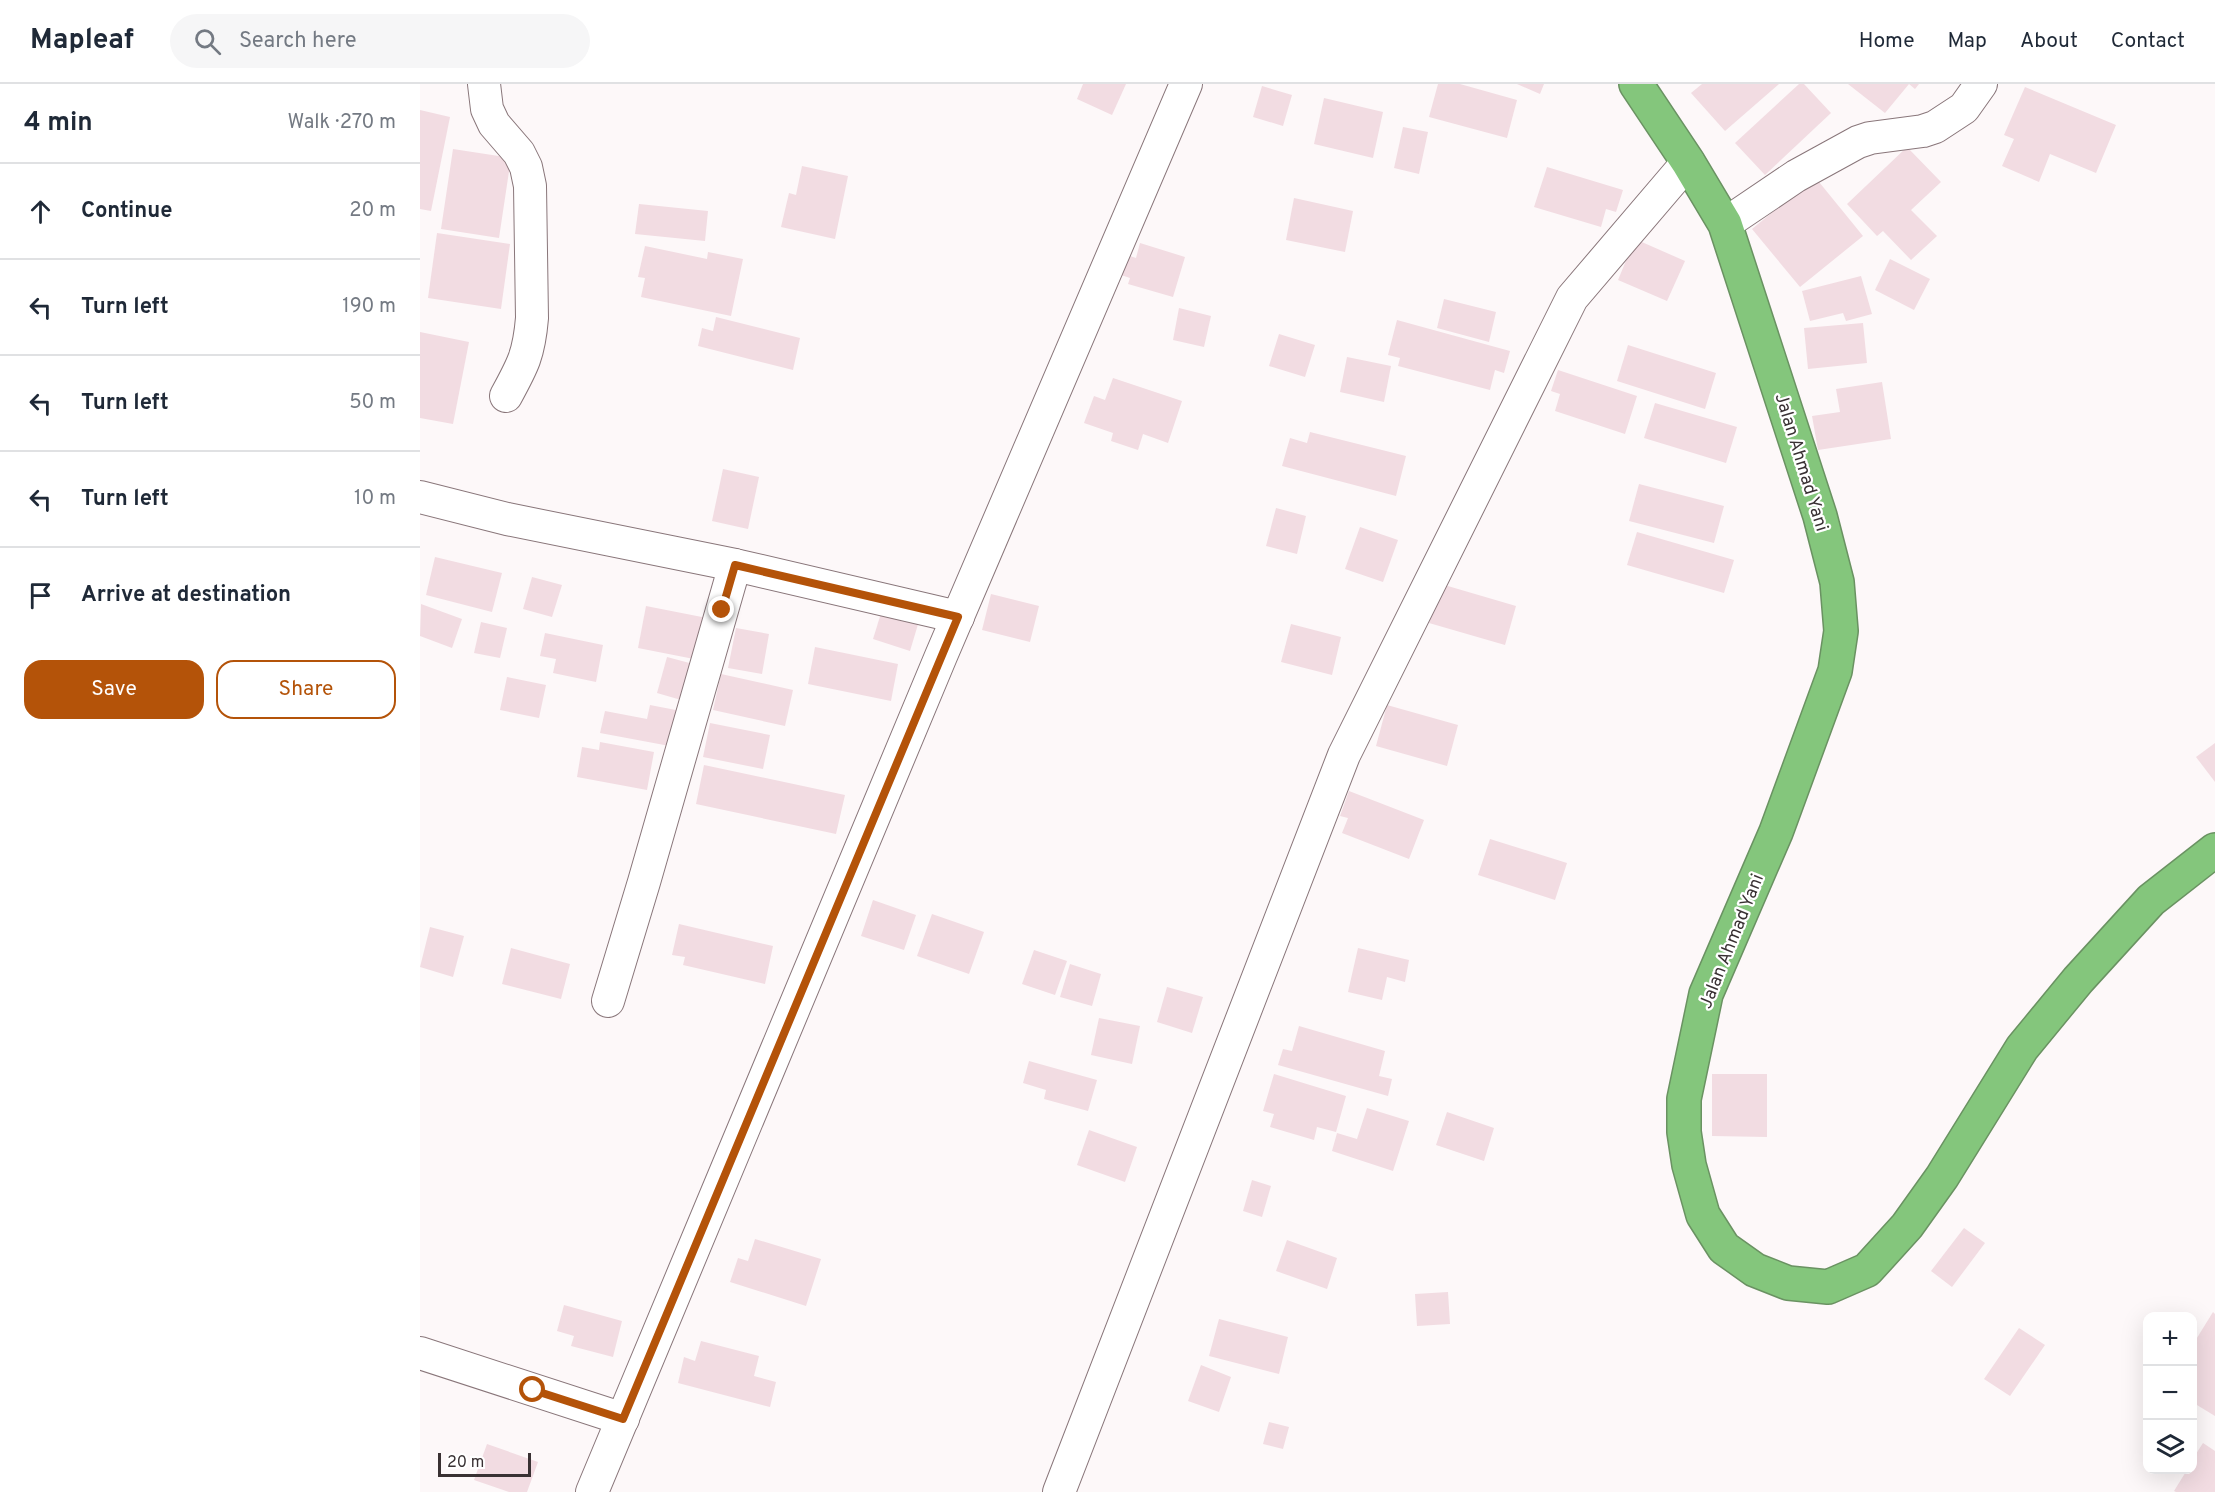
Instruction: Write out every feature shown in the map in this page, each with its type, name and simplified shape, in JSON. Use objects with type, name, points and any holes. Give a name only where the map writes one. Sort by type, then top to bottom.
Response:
[{"type":"highway","name":"Jalan Ahmad Yani","points":[[1636,84],[1688,162],[1725,224],[1820,516],[1837,582],[1841,631],[1835,671],[1776,832],[1706,994],[1684,1099],[1684,1132],[1689,1166],[1703,1215],[1724,1248],[1755,1270],[1788,1283],[1828,1287],[1867,1270],[1907,1226],[1942,1177],[2022,1048],[2078,980],[2151,900],[2215,850]]},
{"type":"street","points":[[484,84],[487,109],[494,124],[519,153],[526,166],[530,186],[531,339],[526,359],[506,396]]},
{"type":"street","points":[[592,1492],[958,617],[1186,84]]},
{"type":"street","points":[[1725,224],[1796,176],[1858,142],[1935,127],[1964,108],[1981,84]]},
{"type":"street","points":[[1059,1492],[1344,754],[1572,298],[1688,162]]},
{"type":"street","points":[[420,497],[507,519],[735,565],[958,617]]},
{"type":"street","points":[[608,1001],[735,565]]},
{"type":"street","points":[[420,1353],[623,1419]]},
{"type":"building","points":[[1083,84],[1126,84],[1112,115],[1077,99]]},
{"type":"building","points":[[1438,84],[1460,84],[1517,100],[1507,138],[1429,117]]},
{"type":"building","points":[[1517,84],[1544,84],[1540,94]]},
{"type":"building","points":[[1702,84],[1779,84],[1725,131],[1691,93]]},
{"type":"building","points":[[1799,84],[1804,84],[1831,113],[1765,175],[1735,143]]},
{"type":"building","points":[[1848,84],[1909,84],[1885,113]]},
{"type":"building","points":[[1909,84],[1919,84],[1915,89]]},
{"type":"building","points":[[1262,86],[1292,95],[1283,126],[1253,117]]},
{"type":"building","points":[[2025,87],[2116,125],[2096,173],[2050,154],[2039,182],[2002,166],[2014,139],[2004,135]]},
{"type":"building","points":[[1324,98],[1383,112],[1373,158],[1314,144]]},
{"type":"building","points":[[420,110],[450,117],[431,211],[420,209]]},
{"type":"building","points":[[1403,127],[1428,132],[1419,174],[1394,168]]},
{"type":"building","points":[[1907,147],[1941,182],[1911,210],[1937,236],[1911,260],[1883,231],[1877,236],[1847,204]]},
{"type":"building","points":[[453,149],[511,158],[499,238],[441,229]]},
{"type":"building","points":[[802,166],[848,176],[835,239],[781,227],[789,193],[796,195]]},
{"type":"building","points":[[1547,167],[1623,190],[1616,212],[1606,209],[1601,227],[1534,207]]},
{"type":"building","points":[[1815,177],[1863,236],[1800,287],[1752,229]]},
{"type":"building","points":[[1294,198],[1353,211],[1345,252],[1286,240]]},
{"type":"building","points":[[639,204],[708,211],[705,241],[635,234]]},
{"type":"building","points":[[437,233],[510,244],[501,309],[428,298]]},
{"type":"building","points":[[1635,239],[1685,261],[1667,301],[1618,280]]},
{"type":"building","points":[[1140,243],[1185,257],[1173,297],[1128,284],[1130,278],[1118,274],[1124,254],[1136,258]]},
{"type":"building","points":[[645,246],[707,259],[708,252],[743,259],[731,316],[641,297],[645,278],[638,277]]},
{"type":"building","points":[[1890,259],[1930,279],[1914,310],[1875,290]]},
{"type":"building","points":[[1861,276],[1872,314],[1846,321],[1843,313],[1810,321],[1802,291]]},
{"type":"building","points":[[1444,299],[1496,312],[1489,342],[1437,328]]},
{"type":"building","points":[[1179,308],[1211,316],[1204,347],[1173,340]]},
{"type":"building","points":[[716,317],[800,338],[793,370],[698,346],[702,328],[713,331]]},
{"type":"building","points":[[1397,320],[1510,351],[1504,373],[1495,370],[1490,390],[1398,366],[1400,358],[1388,355]]},
{"type":"building","points":[[1863,323],[1867,363],[1808,369],[1804,328]]},
{"type":"building","points":[[420,332],[469,342],[453,424],[420,418]]},
{"type":"building","points":[[1279,334],[1315,345],[1305,377],[1269,366]]},
{"type":"building","points":[[1628,345],[1716,373],[1705,409],[1617,381]]},
{"type":"building","points":[[1347,357],[1391,366],[1384,402],[1340,392]]},
{"type":"building","points":[[1558,370],[1637,396],[1625,434],[1555,411],[1560,394],[1551,391]]},
{"type":"building","points":[[1113,378],[1182,401],[1168,443],[1143,434],[1138,450],[1111,441],[1113,433],[1084,423],[1094,396],[1105,400]]},
{"type":"building","points":[[1882,382],[1891,439],[1818,450],[1812,416],[1840,412],[1836,389]]},
{"type":"building","points":[[1655,403],[1737,427],[1726,463],[1644,438]]},
{"type":"building","points":[[1310,432],[1406,456],[1396,496],[1282,466],[1290,438],[1307,443]]},
{"type":"building","points":[[723,469],[759,477],[748,529],[712,521]]},
{"type":"building","points":[[1639,484],[1724,506],[1714,543],[1629,521]]},
{"type":"building","points":[[1276,508],[1306,516],[1297,554],[1266,546]]},
{"type":"building","points":[[1360,527],[1398,540],[1383,582],[1345,569]]},
{"type":"building","points":[[1637,532],[1734,560],[1724,593],[1627,565]]},
{"type":"building","points":[[435,557],[502,573],[492,612],[426,595]]},
{"type":"building","points":[[532,577],[562,585],[552,617],[523,609]]},
{"type":"building","points":[[1441,584],[1516,606],[1505,645],[1429,623]]},
{"type":"building","points":[[991,594],[1039,606],[1030,642],[982,630]]},
{"type":"building","points":[[421,604],[462,619],[452,648],[420,636]]},
{"type":"building","points":[[646,606],[707,618],[699,660],[638,648]]},
{"type":"building","points":[[882,610],[919,621],[910,651],[873,639]]},
{"type":"building","points":[[481,622],[507,628],[500,658],[474,653]]},
{"type":"building","points":[[1291,624],[1341,637],[1332,675],[1281,662]]},
{"type":"building","points":[[736,628],[769,634],[762,674],[728,668]]},
{"type":"building","points":[[545,633],[603,645],[596,682],[553,673],[556,659],[540,656]]},
{"type":"building","points":[[815,647],[898,664],[891,701],[808,684]]},
{"type":"building","points":[[667,657],[697,665],[688,702],[657,693]]},
{"type":"building","points":[[721,674],[793,690],[785,726],[713,710]]},
{"type":"building","points":[[507,677],[546,685],[539,718],[500,710]]},
{"type":"building","points":[[650,705],[681,711],[675,747],[600,733],[605,711],[647,719]]},
{"type":"building","points":[[1387,705],[1458,725],[1447,766],[1376,746]]},
{"type":"building","points":[[710,723],[770,735],[763,769],[703,757]]},
{"type":"building","points":[[600,742],[654,752],[647,790],[577,777],[582,747],[599,750]]},
{"type":"building","points":[[2215,743],[2215,782],[2196,757]]},
{"type":"building","points":[[704,765],[845,795],[836,834],[696,804]]},
{"type":"building","points":[[1349,791],[1424,820],[1409,859],[1342,833],[1348,818],[1340,816]]},
{"type":"building","points":[[1490,839],[1567,863],[1555,900],[1478,875]]},
{"type":"building","points":[[873,900],[916,915],[904,950],[861,936]]},
{"type":"building","points":[[932,914],[984,932],[969,974],[917,956]]},
{"type":"building","points":[[679,924],[773,946],[765,984],[683,965],[685,957],[672,955]]},
{"type":"building","points":[[430,927],[464,936],[453,977],[420,967]]},
{"type":"building","points":[[511,948],[570,964],[561,999],[502,984]]},
{"type":"building","points":[[1358,948],[1409,960],[1405,982],[1387,977],[1382,1000],[1348,992]]},
{"type":"building","points":[[1034,950],[1067,961],[1055,995],[1022,984]]},
{"type":"building","points":[[1070,964],[1101,974],[1092,1006],[1060,997]]},
{"type":"building","points":[[1167,987],[1203,997],[1192,1033],[1157,1022]]},
{"type":"building","points":[[1099,1018],[1140,1026],[1132,1064],[1091,1055]]},
{"type":"building","points":[[1299,1026],[1385,1051],[1379,1076],[1392,1079],[1388,1096],[1278,1065],[1283,1049],[1292,1051]]},
{"type":"building","points":[[1029,1061],[1097,1080],[1088,1111],[1044,1099],[1046,1090],[1023,1083]]},
{"type":"building","points":[[1274,1074],[1346,1096],[1336,1132],[1317,1127],[1314,1140],[1270,1127],[1274,1114],[1263,1111]]},
{"type":"building","points":[[1712,1074],[1767,1074],[1767,1137],[1712,1136]]},
{"type":"building","points":[[1367,1108],[1409,1121],[1393,1171],[1332,1151],[1337,1133],[1357,1139]]},
{"type":"building","points":[[1447,1112],[1494,1128],[1484,1161],[1436,1145]]},
{"type":"building","points":[[1089,1130],[1137,1147],[1125,1182],[1077,1165]]},
{"type":"building","points":[[1252,1180],[1271,1186],[1262,1217],[1243,1211]]},
{"type":"building","points":[[1964,1228],[1985,1243],[1952,1287],[1931,1271]]},
{"type":"building","points":[[755,1239],[821,1259],[806,1306],[730,1282],[738,1258],[748,1261]]},
{"type":"building","points":[[1287,1240],[1337,1258],[1327,1289],[1276,1271]]},
{"type":"building","points":[[1448,1292],[1450,1324],[1417,1326],[1415,1294]]},
{"type":"building","points":[[564,1305],[622,1321],[613,1357],[571,1346],[574,1336],[557,1331]]},
{"type":"building","points":[[2213,1312],[2215,1314],[2215,1416],[2197,1405],[2197,1338]]},
{"type":"building","points":[[1219,1319],[1288,1337],[1279,1374],[1209,1356]]},
{"type":"building","points":[[2019,1328],[2045,1345],[2010,1396],[1984,1379]]},
{"type":"building","points":[[701,1341],[759,1356],[754,1376],[776,1382],[770,1407],[678,1383],[684,1357],[695,1361]]},
{"type":"building","points":[[1201,1365],[1231,1377],[1219,1412],[1188,1401]]},
{"type":"building","points":[[1269,1422],[1289,1427],[1283,1449],[1263,1444]]},
{"type":"building","points":[[2203,1443],[2215,1451],[2215,1492],[2174,1491],[2185,1474],[2197,1474],[2197,1452]]},
{"type":"building","points":[[487,1444],[538,1462],[527,1492],[509,1492],[474,1480]]},
{"type":"route","points":[[533,1390],[623,1419],[958,617],[735,565],[722,610]]}]
